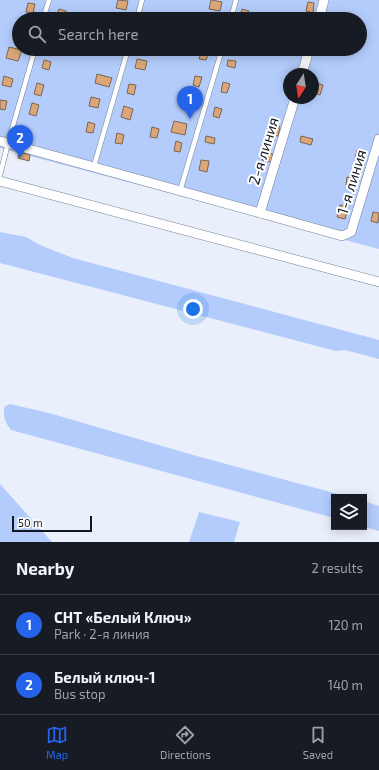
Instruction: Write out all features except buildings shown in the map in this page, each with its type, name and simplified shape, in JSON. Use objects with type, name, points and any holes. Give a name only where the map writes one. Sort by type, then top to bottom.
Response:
[{"type":"street","points":[[321,12],[324,0]]},
{"type":"street","points":[[304,68],[308,56]]},
{"type":"street","name":"2-я линия","points":[[260,212],[293,104]]},
{"type":"street","name":"1-я линия","points":[[260,212],[342,236],[351,232],[379,139]]},
{"type":"street","points":[[4,142],[260,212]]},
{"type":"street","points":[[0,181],[379,282]]},
{"type":"lane","points":[[45,12],[49,0]]},
{"type":"lane","points":[[139,12],[142,0]]},
{"type":"lane","points":[[232,12],[236,0]]},
{"type":"lane","points":[[0,174],[4,142],[33,56]]},
{"type":"lane","points":[[94,166],[126,56]]},
{"type":"lane","points":[[180,191],[220,56]]},
{"type":"shaded area","points":[[0,0],[379,0],[379,249],[0,148]]},
{"type":"shaded area","points":[[0,232],[26,237],[42,246],[73,258],[379,340],[379,359],[345,350],[336,351],[0,263]]},
{"type":"shaded area","points":[[10,404],[49,413],[193,455],[338,494],[331,494],[331,517],[11,430],[4,416],[5,406]]},
{"type":"shaded area","points":[[0,484],[52,542],[0,542]]},
{"type":"shaded area","points":[[367,502],[379,506],[379,531],[367,528]]},
{"type":"shaded area","points":[[199,512],[240,522],[234,542],[189,542]]},
{"type":"place","name":"СНТ «Белый Ключ»","points":[[190,119]]},
{"type":"place","name":"Белый ключ-1","points":[[20,158]]}]
